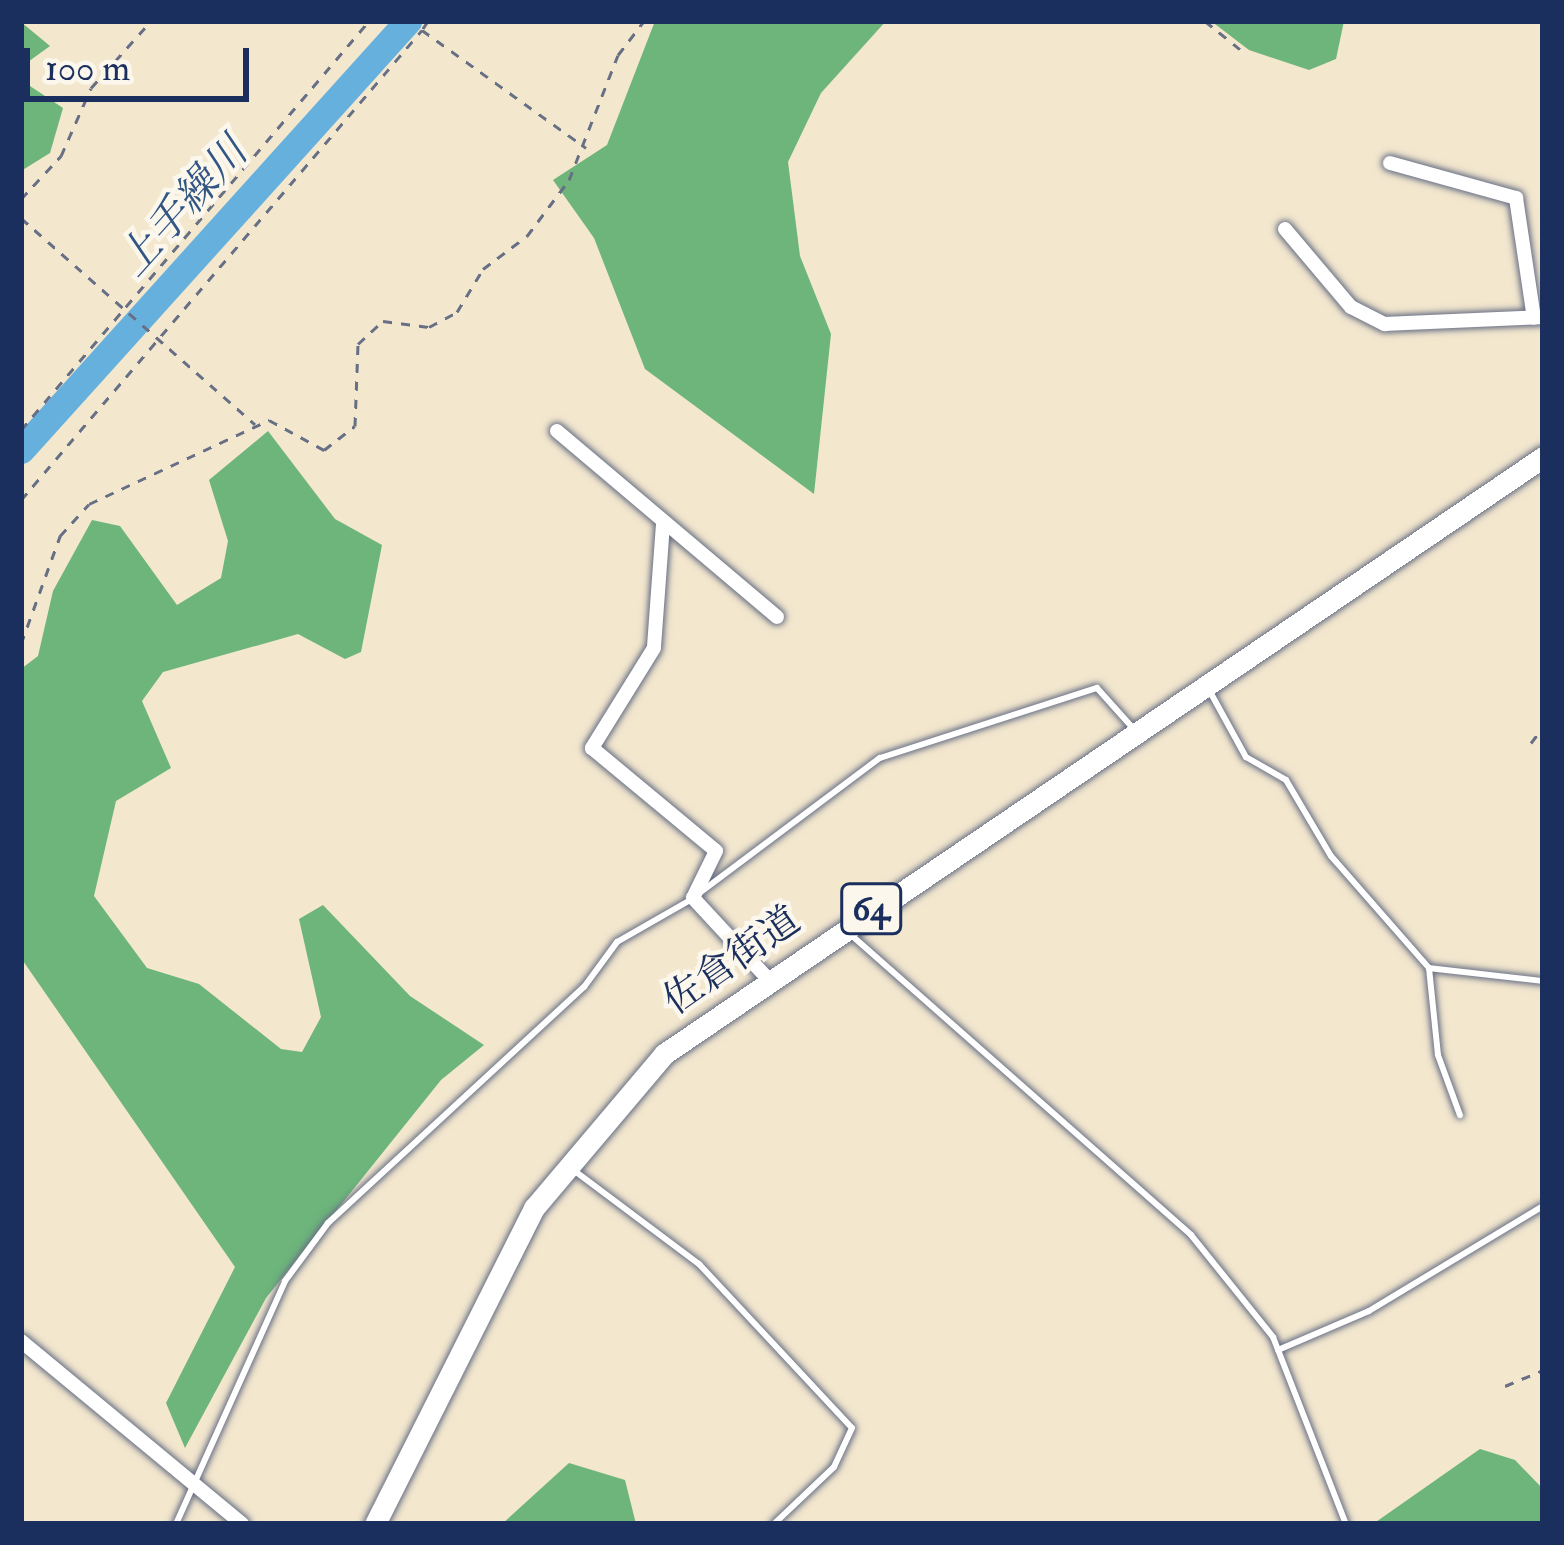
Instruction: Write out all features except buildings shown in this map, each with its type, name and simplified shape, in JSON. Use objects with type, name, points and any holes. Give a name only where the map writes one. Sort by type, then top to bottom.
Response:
[{"type":"main road","name":"佐倉街道","points":[[375,1524],[565,1162],[664,1054],[843,928],[1543,458]]},
{"type":"street","points":[[1285,229],[1351,307],[1385,324],[1539,318],[1516,198],[1390,163]]},
{"type":"street","points":[[557,431],[776,616]]},
{"type":"street","points":[[663,524],[653,647],[592,748],[716,851],[693,898],[768,979]]},
{"type":"street","points":[[21,1341],[153,1440],[187,1484],[242,1524]]},
{"type":"lane","points":[[1207,685],[1246,757],[1286,780],[1331,856],[1430,968],[1438,1055],[1460,1115]]},
{"type":"lane","points":[[176,1524],[187,1484],[285,1281],[328,1223],[584,987],[617,942],[693,898],[880,758],[1097,688],[1136,731]]},
{"type":"lane","points":[[843,928],[1138,1180],[1278,1350],[1346,1524]]},
{"type":"lane","points":[[1430,968],[1543,981]]},
{"type":"lane","points":[[565,1162],[625,1219],[698,1264],[852,1427],[833,1467],[774,1524]]},
{"type":"lane","points":[[1278,1350],[1369,1311],[1543,1206]]},
{"type":"path","points":[[21,200],[61,156],[91,88],[151,21]]},
{"type":"path","points":[[21,430],[369,21]]},
{"type":"path","points":[[21,500],[156,334],[428,21]]},
{"type":"path","points":[[21,644],[74,516],[269,420],[324,450],[355,426],[358,344],[383,321],[429,326],[457,312],[586,148],[618,56],[644,21]]},
{"type":"path","points":[[1205,21],[1241,50]]},
{"type":"path","points":[[422,30],[586,148]]},
{"type":"path","points":[[21,218],[256,425]]},
{"type":"path","points":[[1531,743],[1543,728]]},
{"type":"path","points":[[1505,1386],[1543,1370]]},
{"type":"green space","points":[[655,21],[886,21],[821,93],[788,162],[800,256],[831,334],[814,494],[645,369],[594,238],[553,180],[607,145]]},
{"type":"green space","points":[[1211,21],[1344,21],[1336,59],[1309,70],[1249,50]]},
{"type":"green space","points":[[21,22],[50,46],[21,67]]},
{"type":"green space","points":[[21,80],[63,108],[50,153],[21,171]]},
{"type":"green space","points":[[268,431],[335,519],[382,545],[361,652],[345,659],[298,634],[163,672],[142,701],[171,768],[116,801],[94,896],[147,968],[199,984],[281,1049],[302,1052],[321,1017],[299,919],[323,905],[410,996],[484,1045],[441,1080],[266,1298],[185,1448],[166,1403],[235,1267],[21,958],[21,669],[38,656],[53,591],[92,520],[120,526],[177,605],[221,578],[228,541],[209,480]]},
{"type":"green space","points":[[1480,1449],[1515,1460],[1543,1489],[1543,1524],[1373,1524]]},
{"type":"green space","points":[[569,1463],[625,1480],[636,1524],[502,1524]]},
{"type":"waterway","name":"上手繰川","points":[[21,450],[408,21]]}]
